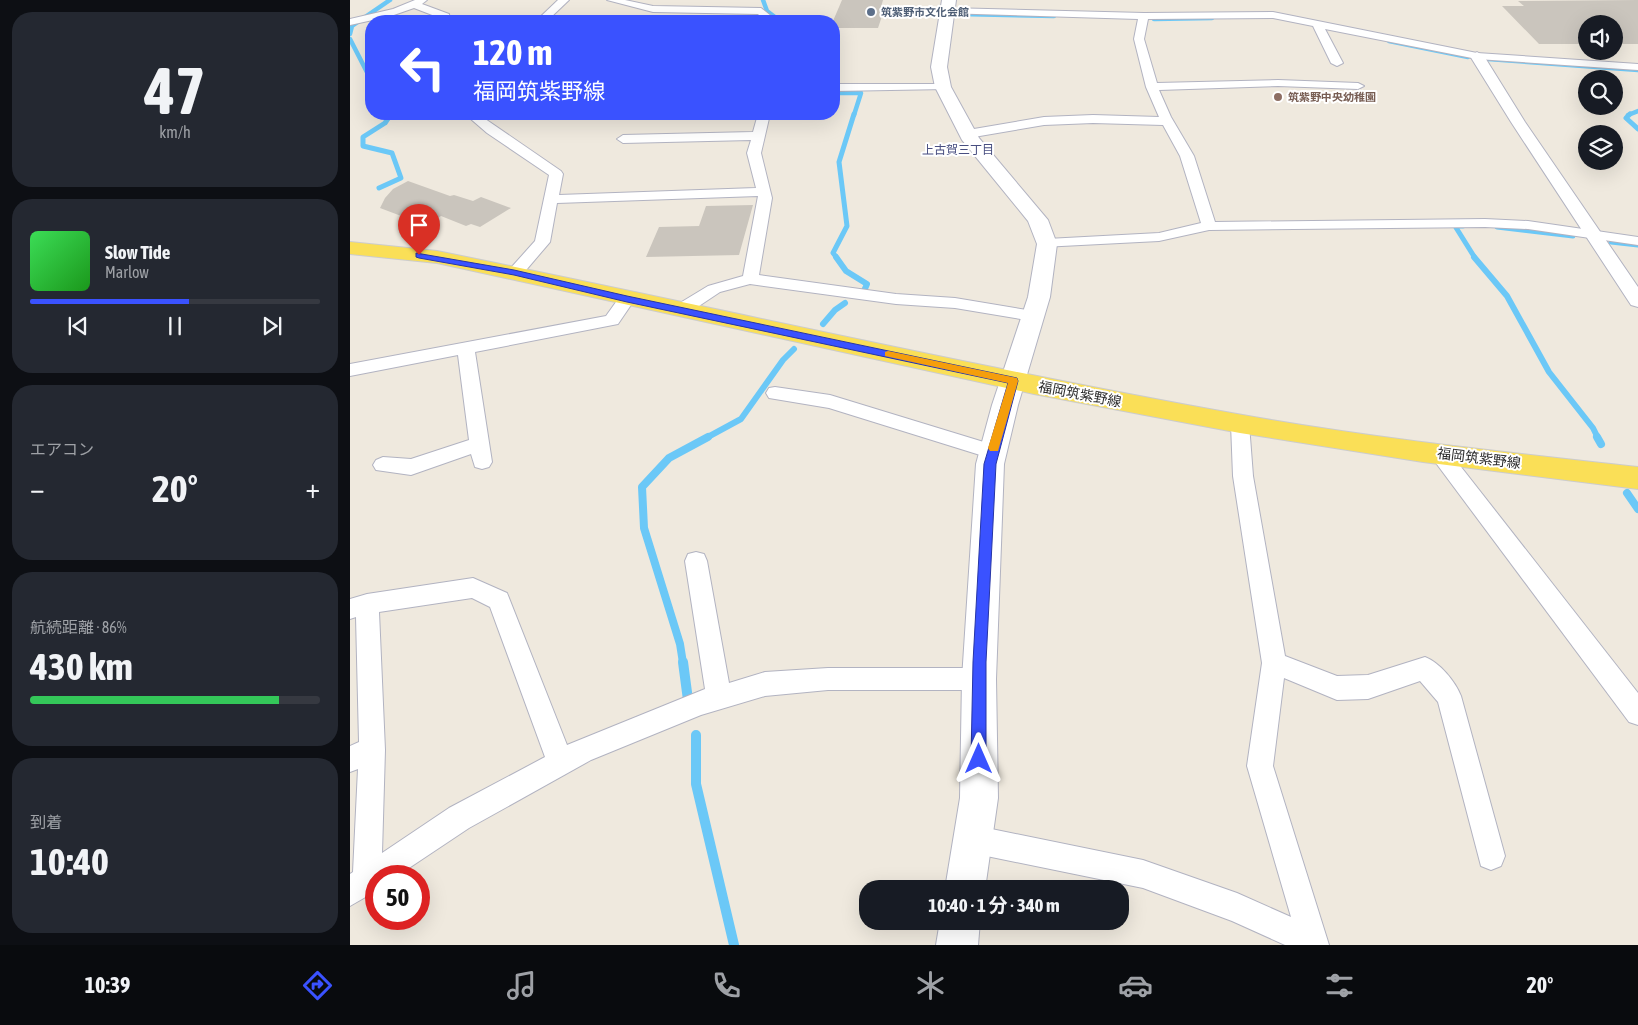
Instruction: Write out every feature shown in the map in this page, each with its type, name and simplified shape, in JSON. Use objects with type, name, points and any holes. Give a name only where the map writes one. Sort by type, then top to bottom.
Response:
[{"type":"main road","points":[[948,6],[939,66],[943,87],[968,134],[1038,220],[1047,244],[1039,297],[990,464],[979,679],[979,798],[966,880]]},
{"type":"main road","name":"福岡筑紫野線","points":[[350,248],[437,257],[514,272],[627,299],[1013,381],[1240,424],[1440,454],[1638,478]]},
{"type":"main road","points":[[957,945],[959,930]]},
{"type":"street","points":[[548,15],[564,0]]},
{"type":"street","points":[[612,0],[653,9],[761,11],[765,15]]},
{"type":"street","points":[[702,10],[710,0]]},
{"type":"street","points":[[374,15],[419,2],[438,15]]},
{"type":"street","points":[[948,6],[1144,16],[1256,14],[1317,23],[1477,56],[1638,67]]},
{"type":"street","points":[[1144,16],[1139,39],[1152,87],[1167,121],[1188,156],[1209,226]]},
{"type":"street","points":[[350,22],[365,18]]},
{"type":"street","points":[[1317,23],[1337,62]]},
{"type":"street","points":[[1477,56],[1638,301]]},
{"type":"street","points":[[1152,87],[1278,83],[1358,86]]},
{"type":"street","points":[[840,88],[943,87]]},
{"type":"street","points":[[968,134],[1044,121],[1093,119],[1167,121]]},
{"type":"street","points":[[478,120],[556,174],[542,242],[514,272]]},
{"type":"street","points":[[750,279],[764,206],[764,192],[754,153],[762,120]]},
{"type":"street","points":[[623,139],[758,136]]},
{"type":"street","points":[[552,199],[764,192]]},
{"type":"street","points":[[1047,244],[1159,238],[1209,226],[1485,222],[1528,225],[1638,241]]},
{"type":"street","points":[[681,310],[714,289],[750,279],[896,299],[955,303],[1033,316]]},
{"type":"street","points":[[350,370],[612,320],[627,299]]},
{"type":"street","points":[[384,466],[411,467],[480,453],[466,348]]},
{"type":"street","points":[[775,393],[830,402],[993,452]]},
{"type":"street","points":[[1240,424],[1242,476],[1274,663],[1260,766],[1313,943]]},
{"type":"street","points":[[1440,454],[1638,712]]},
{"type":"street","points":[[696,560],[719,697]]},
{"type":"street","points":[[358,886],[361,754],[359,606],[473,588],[499,600],[561,763]]},
{"type":"street","points":[[1274,663],[1338,688],[1368,687],[1425,668],[1449,696],[1491,856]]},
{"type":"street","points":[[358,886],[459,818],[582,751],[719,697],[765,684],[828,679],[979,679]]},
{"type":"street","points":[[972,839],[1143,874],[1237,908],[1313,943]]},
{"type":"building","name":"筑紫野市文化会館","points":[[842,0],[883,0],[881,7],[885,7],[878,28],[840,28],[840,15],[836,15]]},
{"type":"building","points":[[1638,0],[1638,44],[1623,44],[1623,15],[1578,15],[1578,44],[1539,44],[1502,6],[1524,6],[1518,1]]},
{"type":"building","points":[[408,181],[450,196],[454,195],[473,201],[481,197],[511,208],[480,227],[471,224],[466,226],[441,216],[425,225],[380,208],[385,198],[393,189]]},
{"type":"building","points":[[753,205],[739,255],[646,257],[659,227],[699,226],[706,206]]},
{"type":"waterway","points":[[368,15],[390,0]]},
{"type":"waterway","points":[[763,0],[767,11],[772,15]]},
{"type":"waterway","points":[[959,14],[1054,16]]},
{"type":"waterway","points":[[350,34],[352,26],[365,17]]},
{"type":"waterway","points":[[1154,19],[1212,18]]},
{"type":"waterway","points":[[350,39],[365,68]]},
{"type":"waterway","points":[[1389,41],[1468,57]]},
{"type":"waterway","points":[[1488,59],[1638,70]]},
{"type":"waterway","points":[[840,93],[861,93],[854,115]]},
{"type":"waterway","points":[[1630,114],[1638,111]]},
{"type":"waterway","points":[[837,258],[833,253],[847,226],[839,162],[854,114]]},
{"type":"waterway","points":[[1630,114],[1626,118],[1638,129]]},
{"type":"waterway","points":[[379,188],[401,178],[392,153],[363,146],[363,137],[387,120]]},
{"type":"waterway","points":[[1463,226],[1455,226],[1475,258]]},
{"type":"waterway","points":[[1497,227],[1573,236]]},
{"type":"waterway","points":[[1611,242],[1638,245]]},
{"type":"waterway","points":[[836,257],[846,271],[867,284],[864,291]]},
{"type":"waterway","points":[[1474,257],[1507,296],[1549,372],[1593,428],[1598,438]]},
{"type":"waterway","points":[[823,324],[835,310],[845,303]]},
{"type":"waterway","points":[[706,438],[741,419],[783,360],[794,349]]},
{"type":"waterway","points":[[683,663],[680,644],[644,528],[642,487],[669,458],[708,437]]},
{"type":"waterway","points":[[1597,437],[1601,444]]},
{"type":"waterway","points":[[1627,493],[1638,509]]},
{"type":"waterway","points":[[683,662],[688,700]]},
{"type":"waterway","points":[[696,735],[696,784],[734,945]]},
{"type":"slow traffic","points":[[888,354],[1013,381],[994,448]]},
{"type":"place","name":"筑紫野市文化会館","points":[[871,12]]},
{"type":"place","name":"筑紫野中央幼稚園","points":[[1278,97]]},
{"type":"district","name":"上古賀三丁目","points":[[958,150]]},
{"type":"route","points":[[419,255],[514,272],[627,299],[1013,381],[990,464],[979,662],[979,759]]}]
